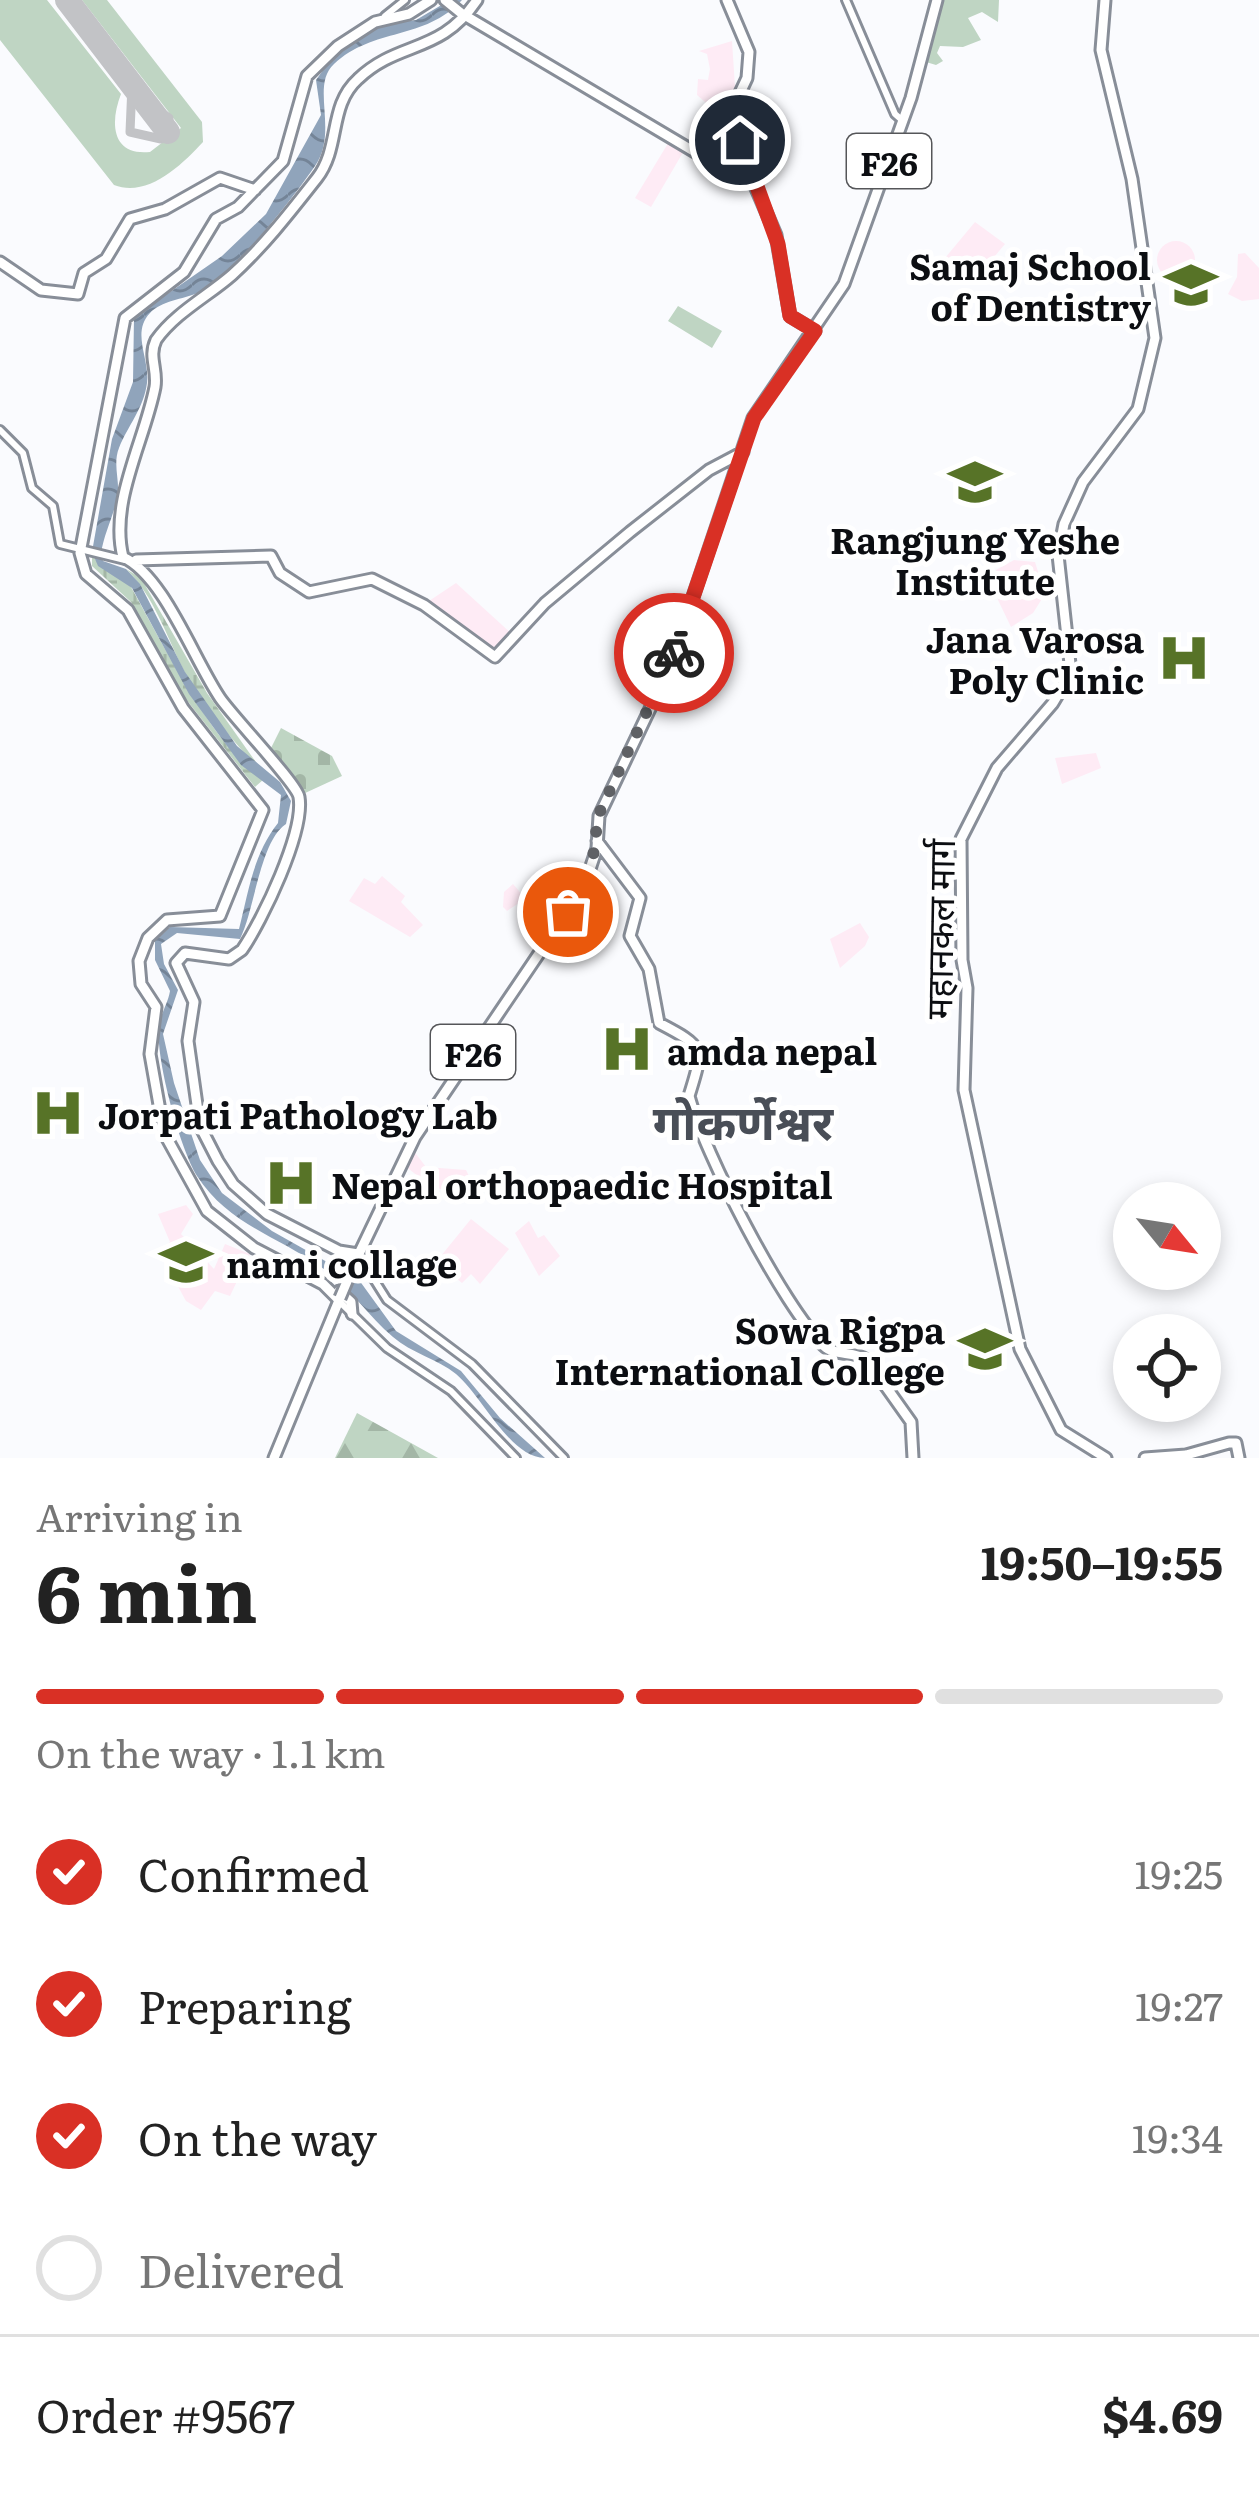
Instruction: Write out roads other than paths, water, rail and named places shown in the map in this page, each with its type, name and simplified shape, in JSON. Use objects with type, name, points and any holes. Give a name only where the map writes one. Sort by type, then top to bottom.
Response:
[{"type":"main road","points":[[352,1314],[346,1296],[254,1248],[207,1211],[168,1140],[150,1054],[156,1006],[139,979],[141,951],[167,920],[220,916],[263,810],[183,708],[128,610],[84,570],[82,553],[118,375],[123,324],[140,302],[184,272],[216,219],[255,190],[288,153],[303,81],[338,46],[375,22],[409,14],[431,0]]},
{"type":"main road","points":[[445,0],[732,174],[746,165]]},
{"type":"main road","points":[[357,1257],[251,1202],[226,1174],[200,1126],[188,1041],[194,1002],[176,963],[189,953],[234,958],[245,946],[289,850],[300,798],[291,780],[257,747],[218,695],[127,561],[121,544],[125,508],[155,386],[151,354],[156,340],[244,263],[318,176],[334,142],[339,105],[355,81],[390,58],[439,40],[477,0]]},
{"type":"main road","points":[[727,0],[749,52],[747,78],[732,110],[746,165],[776,235],[790,316],[815,331]]},
{"type":"main road","name":"F26","points":[[274,1458],[357,1257],[409,1147],[570,910],[597,844],[598,816],[668,671],[763,401],[844,284],[903,121],[937,0]]},
{"type":"main road","name":"महानकल मार्ग","points":[[1105,0],[1101,50],[1111,78],[1155,338],[1138,409],[1083,482],[1064,524],[1059,565],[1071,673],[1053,704],[992,776],[961,839],[967,988],[964,1090],[1014,1328],[1058,1427],[1106,1458]]},
{"type":"main road","points":[[0,262],[41,290],[79,293],[86,271],[106,259],[130,219],[165,209],[220,178],[255,190]]},
{"type":"main road","points":[[127,561],[271,556],[280,573],[309,592],[372,579],[424,605],[495,656],[545,603],[633,529],[709,470],[742,452]]},
{"type":"main road","points":[[597,844],[640,898],[630,936],[650,974],[658,1023],[690,1039],[700,1056],[700,1071],[689,1096],[714,1163],[801,1321],[828,1351],[866,1360],[911,1422],[913,1458]]},
{"type":"main road","points":[[323,1284],[339,1299]]},
{"type":"main road","points":[[1144,1458],[1191,1455],[1236,1443],[1239,1458]]},
{"type":"street","points":[[375,22],[406,0]]},
{"type":"street","points":[[846,0],[903,121]]},
{"type":"street","points":[[0,430],[23,452],[32,488],[53,506],[60,544],[127,561]]},
{"type":"street","points":[[370,1273],[390,1302],[472,1364],[563,1458]]},
{"type":"street","points":[[339,1299],[394,1353],[441,1382],[516,1458]]},
{"type":"water","points":[[450,0],[462,0],[432,22],[366,44],[334,64],[324,84],[322,152],[306,179],[261,236],[211,286],[150,313],[141,338],[147,383],[117,454],[118,493],[101,554],[103,561],[126,569],[140,584],[185,672],[237,746],[280,782],[291,801],[286,824],[264,860],[240,939],[177,933],[161,944],[164,964],[178,990],[163,1034],[200,1160],[222,1193],[272,1231],[359,1280],[396,1331],[461,1371],[500,1418],[545,1458],[520,1448],[456,1374],[393,1337],[331,1275],[223,1206],[190,1163],[161,1059],[159,1026],[170,991],[155,960],[155,941],[170,927],[239,929],[257,860],[278,823],[281,795],[241,765],[189,694],[132,588],[98,566],[92,552],[112,439],[133,382],[134,317],[222,256],[266,214],[321,115],[316,80],[336,52],[378,25],[416,20]]},
{"type":"place","name":"Samaj School of Dentistry","points":[[1191,285]]},
{"type":"place","name":"Rangjung Yeshe Institute","points":[[975,482]]},
{"type":"place","name":"Jana Varosa Poly Clinic","points":[[1184,658]]},
{"type":"place","name":"amda nepal","points":[[627,1049]]},
{"type":"place","name":"Jorpati Pathology Lab","points":[[58,1113]]},
{"type":"place","name":"Nepal orthopaedic Hospital","points":[[291,1183]]},
{"type":"place","name":"nami collage","points":[[186,1262]]},
{"type":"place","name":"Sowa Rigpa International College","points":[[985,1349]]},
{"type":"district","name":"गोकर्णेश्वर","points":[[743,1119]]}]
